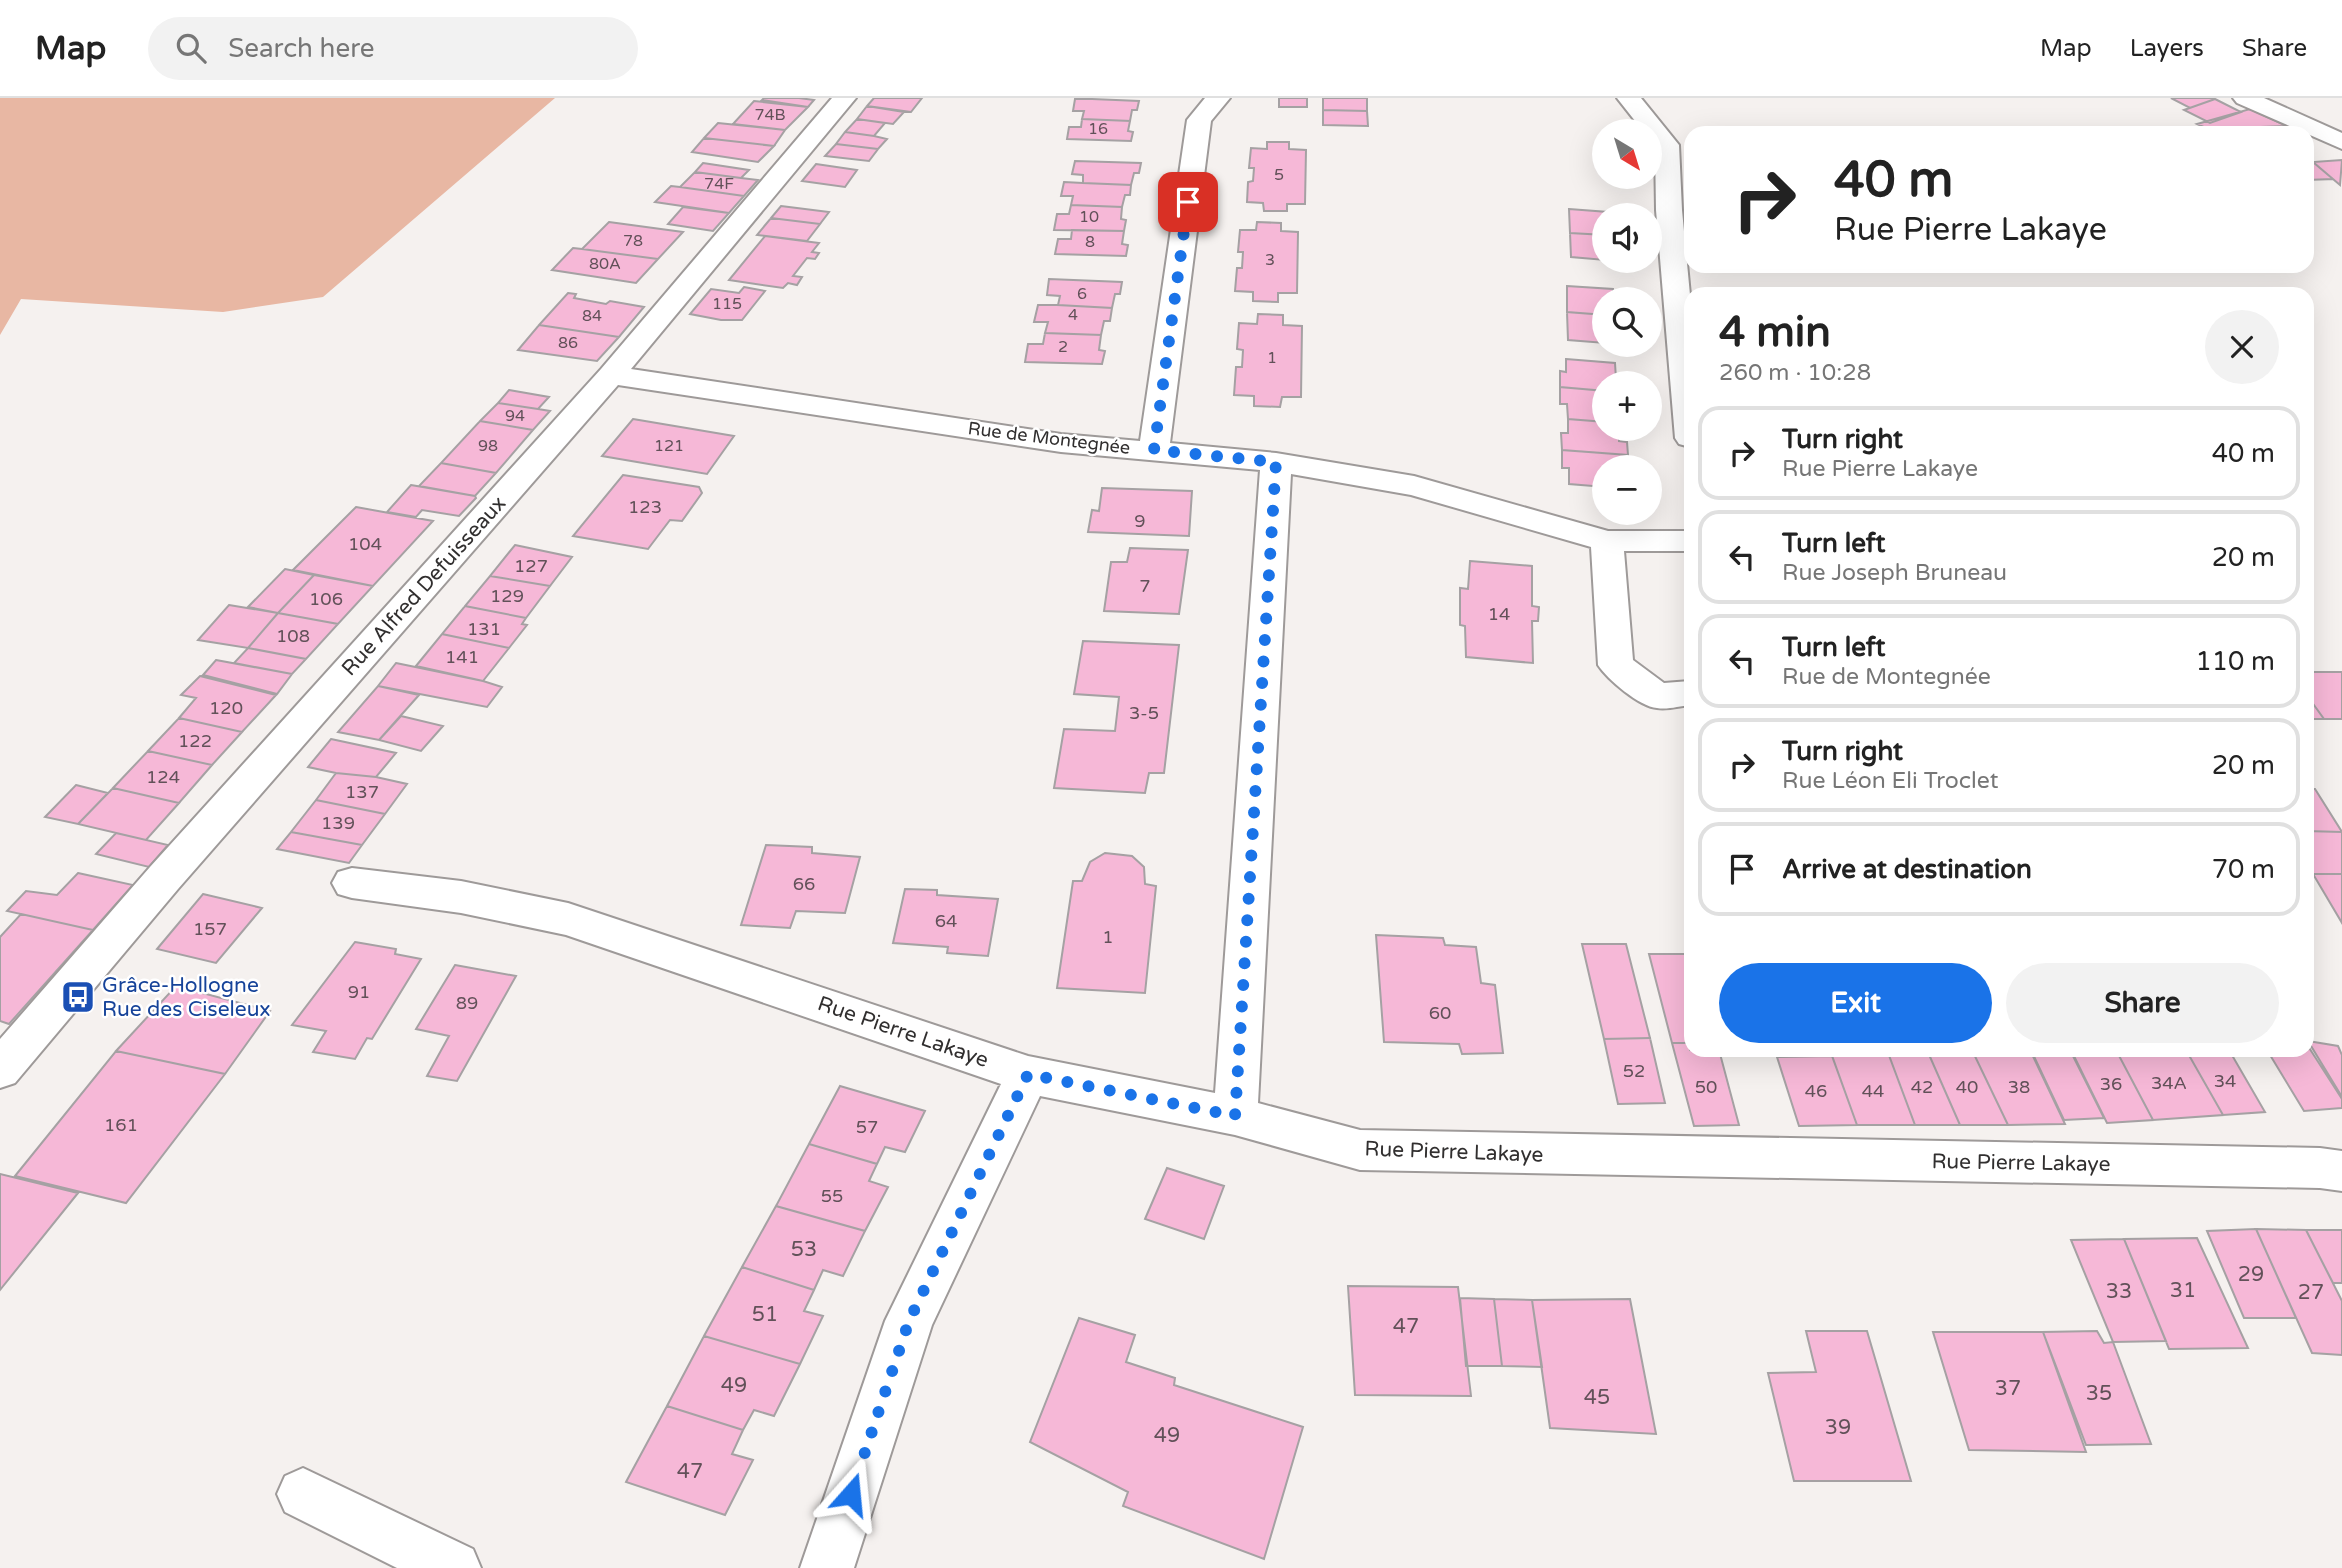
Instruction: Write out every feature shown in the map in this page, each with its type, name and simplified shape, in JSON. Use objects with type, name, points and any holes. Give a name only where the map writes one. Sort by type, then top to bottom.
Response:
[{"type":"street","name":"Rue Alfred Defuisseaux","points":[[0,1070],[164,878],[611,375],[844,98]]},
{"type":"street","points":[[1154,450],[1199,120],[1218,98]]},
{"type":"street","points":[[1629,98],[1667,145],[1669,210],[1684,373]]},
{"type":"street","points":[[2245,98],[2307,126]]},
{"type":"street","points":[[2314,129],[2342,142]]},
{"type":"street","name":"Rue de Montegnée","points":[[611,375],[1061,443],[1276,462],[1414,486],[1607,541],[1684,541]]},
{"type":"street","points":[[1235,1116],[1276,462]]},
{"type":"street","points":[[1607,541],[1616,665],[1657,696],[1684,694]]},
{"type":"street","name":"Rue Pierre Lakaye","points":[[352,883],[461,897],[568,919],[1028,1074],[1235,1116],[1360,1150],[2320,1168],[2342,1171]]},
{"type":"street","points":[[827,1568],[909,1321],[1028,1074]]},
{"type":"street","points":[[303,1494],[454,1568]]},
{"type":"shaded area","points":[[0,98],[555,98],[323,297],[223,312],[21,299],[0,335]]},
{"type":"building","points":[[874,98],[922,98],[911,112],[867,106]]},
{"type":"building","points":[[1279,98],[1307,98],[1307,107],[1279,107]]},
{"type":"building","points":[[1323,98],[1367,98],[1367,111],[1323,110]]},
{"type":"building","points":[[2171,98],[2213,98],[2215,99],[2190,108]]},
{"type":"building","points":[[1075,99],[1139,101],[1137,110],[1132,110],[1130,121],[1082,119],[1084,111],[1073,111]]},
{"type":"building","points":[[2215,99],[2241,112],[2210,123],[2184,110]]},
{"type":"building","points":[[762,100],[814,100],[808,107]]},
{"type":"building","points":[[754,101],[808,107],[785,130],[733,124]]},
{"type":"building","points":[[867,106],[904,112],[893,124],[857,119]]},
{"type":"building","points":[[2250,109],[2287,126],[2201,126],[2197,124]]},
{"type":"building","points":[[1323,110],[1367,111],[1368,126],[1323,125]]},
{"type":"building","points":[[857,119],[885,123],[874,136],[845,132]]},
{"type":"building","points":[[1082,119],[1130,121],[1128,131],[1133,132],[1131,141],[1067,139],[1069,127],[1081,127]]},
{"type":"building","points":[[718,123],[785,130],[774,146],[704,138]]},
{"type":"building","points":[[845,132],[887,139],[878,149],[836,144]]},
{"type":"building","points":[[704,138],[774,146],[758,162],[692,152]]},
{"type":"building","points":[[1267,142],[1289,142],[1289,149],[1306,150],[1305,204],[1287,204],[1287,211],[1264,211],[1263,203],[1247,202],[1248,182],[1253,181],[1254,168],[1249,168],[1251,148],[1267,149]]},
{"type":"building","points":[[836,144],[878,149],[869,161],[825,156]]},
{"type":"building","points":[[2342,160],[2340,185],[2314,163]]},
{"type":"building","points":[[1075,161],[1141,163],[1139,173],[1134,173],[1131,185],[1083,183],[1083,175],[1072,174]]},
{"type":"building","points":[[703,163],[749,170],[741,178],[695,172]]},
{"type":"building","points":[[2314,163],[2333,179],[2314,180]]},
{"type":"building","points":[[816,164],[857,170],[845,187],[802,181]]},
{"type":"building","points":[[695,172],[758,180],[744,196],[680,187]]},
{"type":"building","points":[[1064,182],[1131,185],[1130,195],[1125,195],[1122,207],[1071,205],[1073,196],[1061,196]]},
{"type":"building","points":[[671,186],[744,196],[729,213],[655,202]]},
{"type":"building","points":[[1071,205],[1122,207],[1121,219],[1126,220],[1124,231],[1054,230],[1057,214],[1069,214]]},
{"type":"building","points":[[781,206],[829,212],[820,224],[771,218]]},
{"type":"building","points":[[683,207],[729,213],[713,231],[668,224]]},
{"type":"building","points":[[1569,209],[1592,211],[1592,234],[1570,233]]},
{"type":"building","points":[[771,218],[820,224],[807,241],[757,235]]},
{"type":"building","points":[[609,222],[683,232],[658,259],[582,249]]},
{"type":"building","points":[[1257,222],[1281,223],[1281,231],[1298,232],[1297,293],[1278,293],[1278,302],[1253,301],[1253,292],[1235,291],[1237,268],[1242,268],[1243,252],[1238,252],[1240,230],[1256,230]]},
{"type":"building","points":[[1072,230],[1124,231],[1122,244],[1128,245],[1126,256],[1055,254],[1058,239],[1071,239]]},
{"type":"building","points":[[1570,233],[1592,234],[1592,259],[1571,257]]},
{"type":"building","points":[[765,236],[819,243],[812,252],[819,253],[815,259],[807,258],[793,276],[802,277],[797,285],[788,283],[783,288],[729,280]]},
{"type":"building","points":[[573,248],[658,259],[636,283],[552,270]]},
{"type":"building","points":[[1049,279],[1122,282],[1120,294],[1115,294],[1112,308],[1058,305],[1060,296],[1047,295]]},
{"type":"building","points":[[1567,286],[1592,288],[1592,314],[1567,312]]},
{"type":"building","points":[[744,287],[765,291],[742,320],[721,320],[690,314],[711,289],[739,293]]},
{"type":"building","points":[[568,293],[576,294],[574,298],[606,304],[610,301],[644,307],[619,337],[539,325]]},
{"type":"building","points":[[1038,305],[1112,308],[1110,321],[1104,321],[1101,335],[1045,333],[1048,322],[1034,322]]},
{"type":"building","points":[[1567,312],[1592,314],[1592,342],[1568,340]]},
{"type":"building","points":[[1258,314],[1283,315],[1283,325],[1302,326],[1301,397],[1282,397],[1280,407],[1254,406],[1254,396],[1234,395],[1236,367],[1242,367],[1243,350],[1237,349],[1239,323],[1257,324]]},
{"type":"building","points":[[539,325],[619,337],[597,361],[518,350]]},
{"type":"building","points":[[1045,333],[1101,335],[1099,350],[1105,351],[1102,364],[1025,362],[1028,344],[1043,344]]},
{"type":"building","points":[[1566,359],[1615,363],[1616,371],[1592,371],[1592,390],[1560,387],[1560,371],[1566,372]]},
{"type":"building","points":[[1560,387],[1592,390],[1592,421],[1568,419],[1567,404],[1560,404]]},
{"type":"building","points":[[509,390],[549,397],[538,409],[498,403]]},
{"type":"building","points":[[498,403],[550,411],[533,430],[480,421]]},
{"type":"building","points":[[633,419],[734,436],[707,474],[602,456]]},
{"type":"building","points":[[1568,419],[1592,421],[1592,441],[1627,442],[1628,455],[1562,450],[1561,433],[1568,433]]},
{"type":"building","points":[[480,421],[533,430],[496,473],[441,463]]},
{"type":"building","points":[[1562,450],[1628,455],[1592,455],[1592,486],[1569,484],[1569,468],[1562,468]]},
{"type":"building","points":[[441,463],[496,473],[475,496],[419,486]]},
{"type":"building","points":[[623,475],[699,487],[702,493],[682,521],[670,520],[648,549],[573,536]]},
{"type":"building","points":[[411,485],[476,498],[459,516],[422,510],[416,517],[387,512]]},
{"type":"building","points":[[1102,488],[1192,491],[1189,536],[1088,532],[1092,510],[1099,511]]},
{"type":"building","points":[[356,507],[433,521],[373,586],[293,570]]},
{"type":"building","points":[[515,545],[572,557],[550,586],[490,576]]},
{"type":"building","points":[[1130,548],[1188,550],[1179,614],[1104,611],[1111,562],[1127,562]]},
{"type":"building","points":[[1470,561],[1532,566],[1532,606],[1539,607],[1538,621],[1532,621],[1533,663],[1466,657],[1465,626],[1460,625],[1460,588],[1468,589]]},
{"type":"building","points":[[285,569],[314,575],[278,613],[248,607]]},
{"type":"building","points":[[314,575],[373,586],[338,624],[278,613]]},
{"type":"building","points":[[490,576],[550,586],[526,618],[465,606]]},
{"type":"building","points":[[229,605],[278,613],[248,648],[198,640]]},
{"type":"building","points":[[465,606],[526,618],[522,624],[527,625],[509,648],[442,634]]},
{"type":"building","points":[[278,613],[338,624],[306,659],[248,648]]},
{"type":"building","points":[[442,634],[509,648],[483,681],[416,666]]},
{"type":"building","points":[[1083,641],[1179,645],[1164,773],[1149,773],[1145,793],[1054,788],[1064,729],[1115,731],[1119,697],[1074,694]]},
{"type":"building","points":[[248,648],[306,659],[292,674],[234,663]]},
{"type":"building","points":[[216,660],[292,674],[277,694],[203,675]]},
{"type":"building","points":[[396,663],[502,687],[487,707],[378,686]]},
{"type":"building","points":[[2314,672],[2342,672],[2342,719],[2324,719],[2314,705]]},
{"type":"building","points":[[200,676],[276,695],[242,732],[179,718],[196,698],[181,695]]},
{"type":"building","points":[[378,686],[419,695],[379,740],[338,732]]},
{"type":"building","points":[[2314,705],[2324,719],[2314,719]]},
{"type":"building","points":[[401,716],[443,726],[421,751],[379,740]]},
{"type":"building","points":[[179,718],[242,732],[212,765],[148,751]]},
{"type":"building","points":[[331,739],[396,753],[376,777],[308,767]]},
{"type":"building","points":[[148,751],[212,765],[179,803],[113,788]]},
{"type":"building","points":[[336,773],[376,777],[407,784],[385,814],[316,800]]},
{"type":"building","points":[[76,785],[108,793],[78,824],[45,817]]},
{"type":"building","points":[[113,788],[179,803],[146,840],[78,824]]},
{"type":"building","points":[[2314,789],[2315,789],[2342,832],[2314,831]]},
{"type":"building","points":[[316,800],[385,814],[362,845],[291,832]]},
{"type":"building","points":[[2314,831],[2342,832],[2342,874],[2314,874]]},
{"type":"building","points":[[291,832],[362,845],[349,863],[277,849]]},
{"type":"building","points":[[116,833],[168,845],[149,867],[96,854]]},
{"type":"building","points":[[766,845],[812,847],[812,853],[860,857],[845,913],[796,911],[790,928],[741,925]]},
{"type":"building","points":[[1105,853],[1132,856],[1144,867],[1145,884],[1156,886],[1145,993],[1057,988],[1073,881],[1082,881],[1090,862]]},
{"type":"building","points":[[78,873],[133,885],[93,930],[7,911],[26,891],[57,895]]},
{"type":"building","points":[[2314,874],[2342,874],[2342,923],[2314,876]]},
{"type":"building","points":[[905,889],[937,890],[937,895],[998,899],[988,956],[947,953],[948,947],[893,943]]},
{"type":"building","points":[[203,894],[262,908],[216,963],[157,949]]},
{"type":"building","points":[[21,914],[93,930],[9,1024],[0,1021],[0,937]]},
{"type":"building","points":[[1376,935],[1443,938],[1445,945],[1476,947],[1481,983],[1495,985],[1503,1053],[1462,1054],[1459,1044],[1384,1042]]},
{"type":"building","points":[[355,942],[396,949],[395,954],[421,959],[372,1039],[367,1038],[355,1059],[313,1052],[326,1031],[292,1025]]},
{"type":"building","points":[[1582,944],[1626,944],[1650,1038],[1604,1039]]},
{"type":"building","points":[[1649,954],[1684,954],[1684,1043],[1672,1043]]},
{"type":"building","points":[[455,965],[516,976],[457,1081],[427,1076],[449,1036],[416,1029]]},
{"type":"building","points":[[176,986],[270,1011],[225,1074],[116,1051]]},
{"type":"building","points":[[1650,1038],[1665,1103],[1618,1104],[1604,1039]]},
{"type":"building","points":[[2314,1042],[2338,1046],[2342,1055],[2342,1097],[2314,1051]]},
{"type":"building","points":[[1672,1043],[1684,1043],[1684,1057],[1721,1057],[1739,1125],[1694,1126]]},
{"type":"building","points":[[116,1051],[225,1074],[126,1203],[15,1176]]},
{"type":"building","points":[[2314,1055],[2342,1099],[2342,1108],[2304,1111],[2271,1057]]},
{"type":"building","points":[[1777,1057],[1832,1057],[1857,1125],[1799,1126]]},
{"type":"building","points":[[1833,1057],[1890,1057],[1915,1125],[1857,1125]]},
{"type":"building","points":[[1890,1057],[1930,1057],[1960,1125],[1915,1125]]},
{"type":"building","points":[[1930,1057],[1975,1057],[2008,1125],[1960,1125]]},
{"type":"building","points":[[1975,1057],[2033,1057],[2065,1124],[2008,1125]]},
{"type":"building","points":[[2034,1057],[2074,1057],[2104,1118],[2064,1120]]},
{"type":"building","points":[[2074,1057],[2120,1057],[2153,1120],[2107,1123]]},
{"type":"building","points":[[2120,1057],[2190,1057],[2223,1115],[2153,1120]]},
{"type":"building","points":[[2190,1057],[2233,1057],[2265,1112],[2223,1115]]},
{"type":"building","points":[[840,1086],[925,1111],[905,1152],[885,1147],[877,1164],[809,1144]]},
{"type":"building","points":[[809,1144],[877,1164],[869,1181],[888,1187],[865,1231],[776,1206]]},
{"type":"building","points":[[1167,1168],[1224,1186],[1204,1239],[1145,1219]]},
{"type":"building","points":[[0,1174],[78,1193],[0,1290]]},
{"type":"building","points":[[776,1206],[865,1231],[843,1276],[823,1270],[814,1290],[742,1267]]},
{"type":"building","points":[[2256,1229],[2296,1318],[2244,1318],[2207,1231]]},
{"type":"building","points":[[2256,1229],[2306,1230],[2342,1301],[2342,1355],[2312,1353]]},
{"type":"building","points":[[2306,1230],[2342,1230],[2342,1283],[2333,1283]]},
{"type":"building","points":[[2197,1238],[2248,1348],[2169,1349],[2124,1239]]},
{"type":"building","points":[[2124,1239],[2166,1341],[2113,1342],[2071,1240]]},
{"type":"building","points":[[742,1267],[814,1290],[804,1311],[823,1316],[800,1364],[704,1336]]},
{"type":"building","points":[[1348,1286],[1458,1287],[1471,1396],[1355,1395]]},
{"type":"building","points":[[1460,1298],[1494,1299],[1502,1366],[1466,1366]]},
{"type":"building","points":[[1494,1299],[1532,1300],[1542,1367],[1502,1366]]},
{"type":"building","points":[[1630,1299],[1656,1434],[1550,1428],[1532,1300]]},
{"type":"building","points":[[1079,1318],[1135,1335],[1126,1362],[1175,1378],[1174,1385],[1303,1427],[1264,1559],[1123,1506],[1128,1492],[1030,1442]]},
{"type":"building","points":[[1806,1331],[1867,1331],[1911,1481],[1794,1481],[1768,1373],[1816,1372]]},
{"type":"building","points":[[2097,1331],[2104,1343],[2113,1342],[2151,1444],[2086,1445],[2043,1332]]},
{"type":"building","points":[[1933,1332],[2043,1332],[2086,1452],[1969,1450]]},
{"type":"building","points":[[704,1336],[800,1364],[774,1416],[754,1410],[743,1430],[667,1406]]},
{"type":"building","points":[[667,1406],[743,1430],[732,1454],[753,1460],[725,1515],[626,1482]]},
{"type":"place","name":"Grâce-Hollogne Rue des Ciseleux","points":[[78,997]]},
{"type":"route","points":[[851,1494],[909,1321],[1028,1074],[1235,1116],[1276,462],[1154,450],[1188,202]]}]
